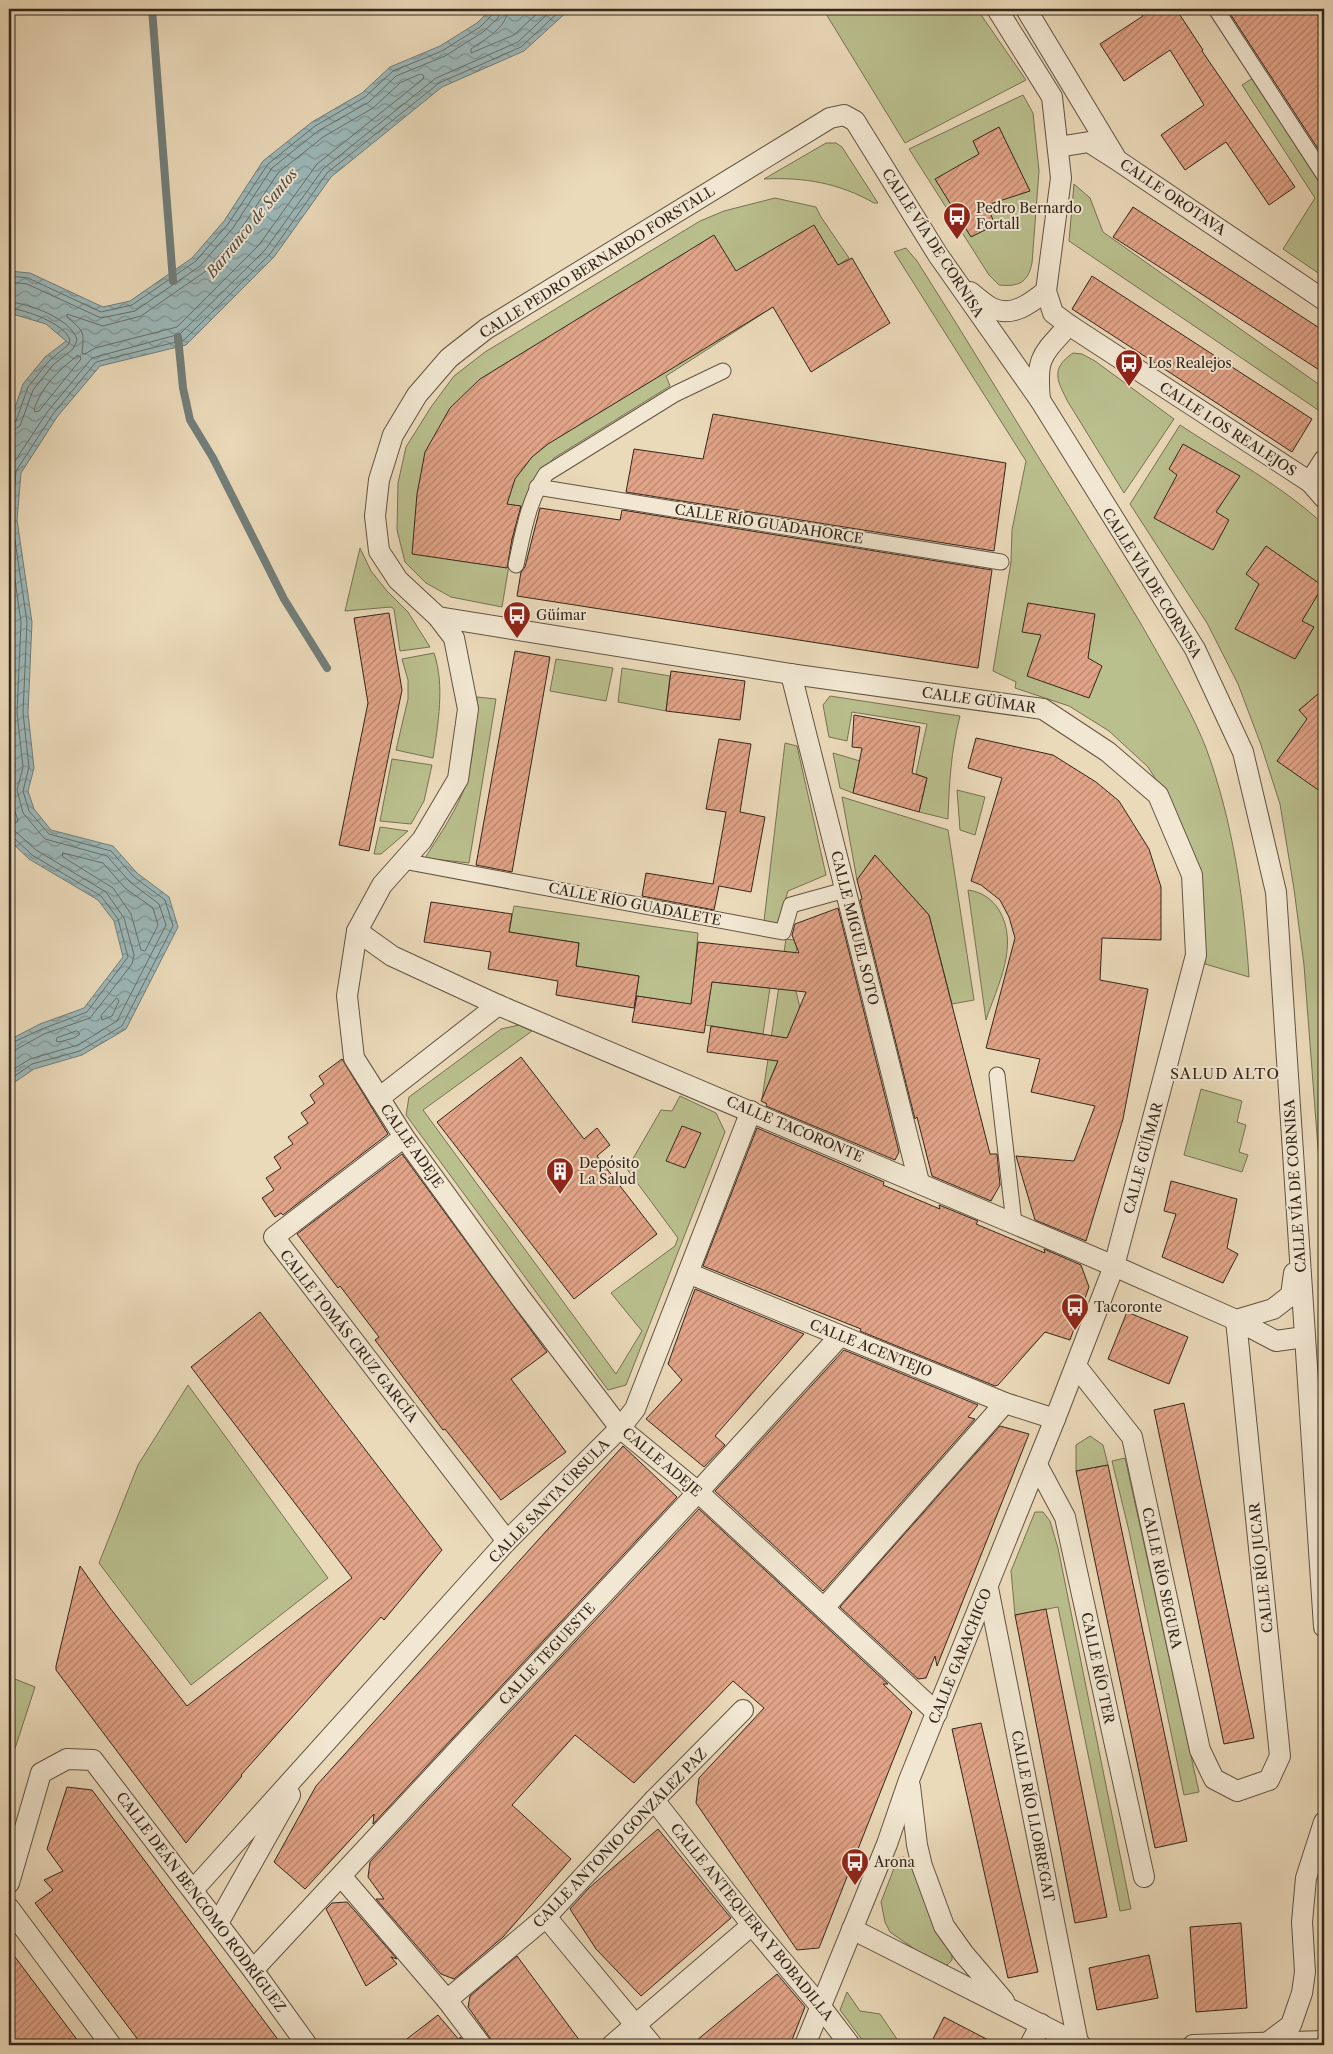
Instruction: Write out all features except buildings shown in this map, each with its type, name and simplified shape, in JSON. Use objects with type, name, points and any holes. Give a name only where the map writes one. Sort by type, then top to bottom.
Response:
[{"type":"street","points":[[956,282],[994,309],[1013,311],[1028,304],[1046,291],[1061,178],[1052,97],[997,9]]},
{"type":"street","name":"CALLE OROTAVA","points":[[1026,9],[1117,160],[1324,300]]},
{"type":"street","points":[[1216,9],[1324,176]]},
{"type":"street","name":"CALLE VÍA DE CORNISA","points":[[844,115],[855,121],[956,282],[1040,400],[1195,649],[1243,752],[1276,892],[1324,1627]]},
{"type":"street","name":"CALLE PEDRO BERNARDO FORSTALL","points":[[379,1098],[354,1058],[347,996],[358,931],[382,885],[422,840],[458,779],[468,709],[454,638],[438,617],[398,580],[379,550],[375,516],[379,480],[393,435],[417,394],[449,358],[486,329],[830,118],[844,115]]},
{"type":"street","points":[[1058,147],[1089,142],[1117,160]]},
{"type":"street","name":"CALLE LOS REALEJOS","points":[[1046,291],[1054,313],[1070,325],[1310,482],[1324,498]]},
{"type":"street","points":[[1013,311],[1003,327],[1002,347],[1026,354],[1043,354]]},
{"type":"street","points":[[1040,400],[1037,373],[1043,354],[1070,325]]},
{"type":"street","points":[[516,565],[529,507],[537,487],[546,474],[674,394],[722,371]]},
{"type":"street","points":[[1310,482],[1324,460]]},
{"type":"street","name":"CALLE RÍO GUADAHORCE","points":[[537,487],[1001,562]]},
{"type":"street","name":"CALLE GÜÍMAR","points":[[438,617],[791,674],[1043,709],[1108,752],[1158,795],[1192,875],[1196,955],[1114,1266]]},
{"type":"street","name":"CALLE MIGUEL SOTO","points":[[791,674],[919,1182]]},
{"type":"street","name":"CALLE RÍO GUADALETE","points":[[403,861],[783,932],[791,905],[845,890]]},
{"type":"street","name":"CALLE TACORONTE","points":[[358,931],[392,956],[498,1005],[1114,1266],[1236,1320],[1276,1341],[1304,1337]]},
{"type":"street","points":[[379,1098],[498,1005]]},
{"type":"street","points":[[997,1075],[1014,1223]]},
{"type":"street","name":"CALLE ADEJE","points":[[379,1098],[404,1137],[520,1297],[620,1428],[698,1492],[937,1713]]},
{"type":"street","name":"CALLE SANTA ÚRSULA","points":[[193,1890],[507,1542],[620,1428],[635,1409],[751,1111]]},
{"type":"street","name":"CALLE TOMÁS CRUZ GARCÍA","points":[[404,1137],[274,1237],[507,1542]]},
{"type":"street","points":[[1236,1320],[1273,1309],[1291,1295],[1298,1247]]},
{"type":"street","name":"CALLE GARACHICO","points":[[806,2045],[887,1844],[909,1780],[988,1588],[1114,1266]]},
{"type":"street","name":"CALLE ACENTEJO","points":[[688,1273],[1005,1403],[1055,1419]]},
{"type":"street","name":"CALLE RÍO JUCAR","points":[[1236,1320],[1280,1756],[1269,1780],[1237,1791]]},
{"type":"street","name":"CALLE TEGUESTE","points":[[253,1970],[698,1492],[840,1336]]},
{"type":"street","name":"CALLE RÍO SEGURA","points":[[1076,1366],[1132,1437],[1200,1750],[1214,1779],[1237,1791]]},
{"type":"street","points":[[824,1608],[1005,1403]]},
{"type":"street","name":"CALLE RÍO TER","points":[[1037,1465],[1065,1517],[1144,1877]]},
{"type":"street","name":"CALLE RÍO LLOBREGAT","points":[[988,1588],[1080,2044]]},
{"type":"street","name":"CALLE ANTONIO GONZÁLEZ PAZ","points":[[446,2000],[546,1917],[654,1800],[743,1710]]},
{"type":"street","name":"CALLE DEÁN BENCOMO RODRÍGUEZ","points":[[9,1883],[41,1773],[67,1759],[93,1760],[218,1923],[307,2045]]},
{"type":"street","name":"CALLE SANTA ÚRSULA","points":[[218,1923],[308,1763]]},
{"type":"street","points":[[909,1780],[917,1845],[922,1866],[944,1926],[964,1954],[1010,2008]]},
{"type":"street","name":"CALLE ANTEQUERA Y BOBADILLA","points":[[654,1800],[752,1925],[821,2007],[850,2045]]},
{"type":"street","points":[[1267,2043],[1291,2025],[1302,1993],[1305,1972],[1302,1922],[1306,1878],[1324,1822]]},
{"type":"street","points":[[887,1844],[903,1850],[922,1866]]},
{"type":"street","points":[[341,1876],[446,2000],[481,2045]]},
{"type":"street","points":[[9,1908],[110,2045]]},
{"type":"street","points":[[546,1917],[652,2045]]},
{"type":"street","points":[[612,2045],[752,1925]]},
{"type":"street","points":[[852,1929],[1080,2044]]},
{"type":"street","points":[[948,1976],[958,1969],[964,1954]]},
{"type":"street","points":[[1030,2045],[1041,2024]]},
{"type":"street","points":[[1193,2045],[1324,2041]]},
{"type":"green space","points":[[823,9],[977,9],[1026,80],[905,143]]},
{"type":"green space","points":[[1253,78],[1324,189],[1324,277],[1283,249],[1315,198],[1242,85]]},
{"type":"green space","points":[[1023,95],[1033,113],[1039,171],[1032,263],[1028,275],[1021,282],[1012,285],[999,285],[989,275],[909,149]]},
{"type":"green space","points":[[826,143],[836,143],[842,147],[878,203],[834,186],[807,180],[764,179]]},
{"type":"green space","points":[[1074,184],[1090,198],[1103,232],[1324,388],[1324,414],[1069,241]]},
{"type":"green space","points":[[775,198],[816,207],[849,258],[666,376],[670,386],[554,458],[534,481],[517,517],[502,607],[451,597],[426,583],[405,562],[397,530],[398,483],[406,447],[431,407],[454,376],[485,352],[700,221],[724,211]]},
{"type":"green space","points":[[906,248],[917,261],[1120,589],[1161,659],[1196,725],[1215,776],[1230,832],[1244,919],[1249,977],[1205,964],[1204,926],[1172,805],[1148,767],[1109,731],[1069,706],[1015,688],[1016,682],[993,671],[1011,562],[1012,530],[1026,461],[894,252]]},
{"type":"green space","points":[[1073,353],[1082,354],[1095,361],[1174,419],[1124,493],[1068,402],[1061,387],[1058,370],[1061,364]]},
{"type":"green space","points":[[1180,425],[1255,472],[1324,525],[1324,1227],[1304,965],[1280,804],[1261,745],[1238,684],[1207,623],[1130,504]]},
{"type":"green space","points":[[360,548],[371,571],[387,591],[408,612],[430,647],[400,651],[394,609],[391,607],[345,611]]},
{"type":"green space","points":[[434,653],[440,691],[433,758],[396,750],[408,699],[408,680],[402,659]]},
{"type":"green space","points":[[556,659],[613,668],[606,701],[550,691]]},
{"type":"green space","points":[[622,668],[670,676],[666,711],[618,702]]},
{"type":"green space","points":[[830,696],[960,716],[954,742],[948,819],[919,812],[927,778],[916,774],[927,724],[852,712],[847,741],[829,737],[823,705]]},
{"type":"green space","points":[[477,697],[496,699],[469,863],[425,858],[454,811],[467,781],[474,739]]},
{"type":"green space","points":[[785,743],[797,746],[826,875],[788,891],[778,924],[764,921]]},
{"type":"green space","points":[[833,753],[860,761],[853,793],[840,788]]},
{"type":"green space","points":[[392,759],[432,765],[424,801],[411,824],[380,821]]},
{"type":"green space","points":[[957,790],[985,797],[975,835],[960,830]]},
{"type":"green space","points":[[842,797],[948,830],[974,1000],[952,1004],[929,915],[875,855],[857,880]]},
{"type":"green space","points":[[380,827],[408,831],[381,854],[374,854]]},
{"type":"green space","points":[[968,890],[982,894],[996,906],[1005,923],[1007,937],[1004,965],[986,1020]]},
{"type":"green space","points":[[514,906],[698,933],[694,980],[770,988],[763,1034],[705,1025],[708,1007],[636,996],[639,976],[576,966],[579,943],[509,932]]},
{"type":"green space","points":[[786,939],[794,940],[797,948],[791,970],[800,1008],[762,1099]]},
{"type":"green space","points":[[519,1025],[532,1031],[423,1110],[616,1374],[642,1331],[611,1293],[675,1246],[678,1238],[627,1169],[661,1110],[672,1111],[680,1096],[716,1113],[725,1132],[626,1385],[608,1390],[406,1115],[409,1097],[501,1029]]},
{"type":"green space","points":[[1201,1089],[1242,1101],[1237,1122],[1246,1125],[1239,1152],[1248,1155],[1242,1172],[1184,1155]]},
{"type":"green space","points":[[188,1385],[328,1578],[191,1685],[99,1563],[138,1465]]},
{"type":"green space","points":[[1090,1436],[1103,1445],[1108,1465],[1076,1471],[1076,1445]]},
{"type":"green space","points":[[1125,1458],[1199,1792],[1184,1795],[1129,1531],[1112,1461]]},
{"type":"green space","points":[[1035,1512],[1043,1512],[1050,1521],[1058,1548],[1131,1909],[1120,1911],[1058,1607],[1015,1615],[1011,1571]]},
{"type":"green space","points":[[10,1677],[35,1687],[9,1767],[9,1682]]},
{"type":"green space","points":[[904,1857],[912,1863],[952,1953],[952,1960],[947,1965],[939,1966],[890,1932],[885,1922],[881,1902],[898,1858]]},
{"type":"green space","points":[[847,1992],[860,2011],[880,2014],[901,2045],[866,2045],[840,2010]]},
{"type":"water","name":"Barranco de Santos","points":[[491,9],[570,9],[524,51],[442,87],[331,177],[274,257],[186,345],[100,366],[57,417],[21,473],[17,520],[32,622],[28,713],[34,768],[28,791],[34,809],[51,830],[113,846],[137,873],[169,897],[178,927],[126,1029],[82,1055],[34,1069],[9,1086],[9,1040],[40,1024],[84,1008],[123,957],[114,921],[98,900],[29,859],[9,840],[9,425],[23,384],[45,357],[66,341],[46,324],[9,313],[9,271],[30,273],[103,307],[130,301],[192,258],[224,221],[263,161],[312,122],[362,93],[390,67],[440,46],[477,23]]},
{"type":"waterway","points":[[152,9],[173,281]]},
{"type":"waterway","points":[[178,337],[183,388],[190,420],[213,458],[284,599],[327,668]]},
{"type":"place","name":"Pedro Bernardo Fortall","points":[[957,240]]},
{"type":"place","name":"Los Realejos","points":[[1129,387]]},
{"type":"place","name":"Güímar","points":[[517,639]]},
{"type":"place","name":"Depósito La Salud","points":[[560,1195]]},
{"type":"place","name":"Tacoronte","points":[[1075,1331]]},
{"type":"place","name":"Arona","points":[[855,1886]]},
{"type":"district","name":"SALUD ALTO","points":[[1225,1074]]}]
